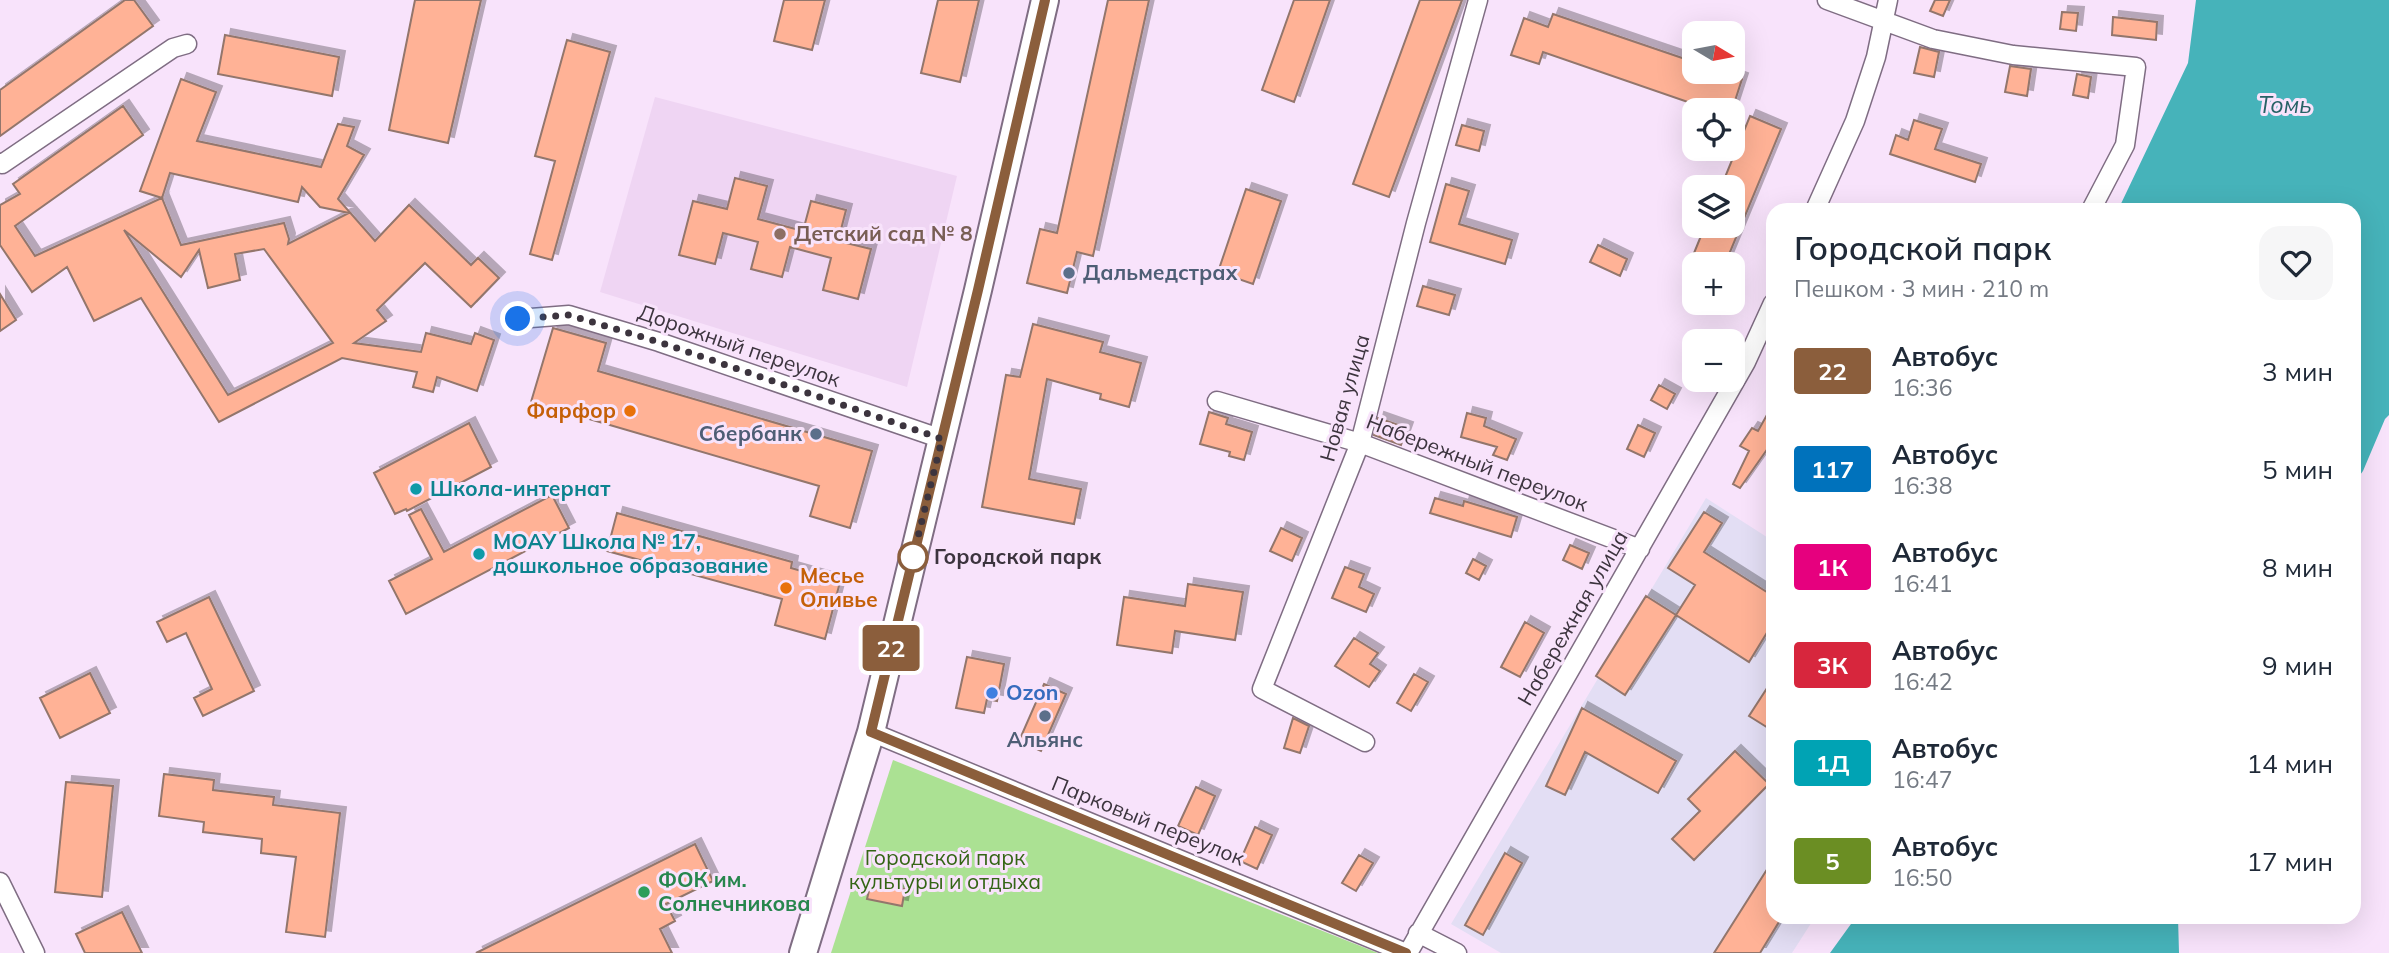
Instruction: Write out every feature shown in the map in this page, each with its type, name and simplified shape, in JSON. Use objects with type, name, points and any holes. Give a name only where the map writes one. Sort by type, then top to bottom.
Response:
[{"type":"main road","points":[[803,953],[871,732],[1045,0]]},
{"type":"street","name":"Новая улица","points":[[1365,742],[1262,689],[1360,443],[1416,223],[1478,0]]},
{"type":"street","points":[[1827,0],[1933,38],[2013,55],[2136,67],[2125,145],[2095,203]]},
{"type":"street","points":[[1818,203],[1856,121],[1876,57],[1888,0]]},
{"type":"street","points":[[0,163],[173,48],[187,44]]},
{"type":"street","name":"Дорожный переулок","points":[[518,319],[569,315],[659,342],[942,439]]},
{"type":"street","name":"Набережная улица","points":[[1407,953],[1746,362],[1766,318]]},
{"type":"street","name":"Набережный переулок","points":[[1217,401],[1360,443],[1640,549]]},
{"type":"street","name":"Парковый переулок","points":[[871,732],[1407,953]]},
{"type":"street","points":[[0,882],[35,953]]},
{"type":"street","points":[[1418,933],[1457,953]]},
{"type":"shaded area","name":"Детский сад № 8","points":[[655,97],[957,176],[907,387],[600,292]]},
{"type":"shaded area","points":[[1706,498],[1766,537],[1766,924],[1811,924],[1792,953],[1501,953],[1451,924]]},
{"type":"green space","name":"Городской парк культуры и отдыха","points":[[893,760],[1378,953],[831,953]]},
{"type":"water","name":"Томь","points":[[2196,0],[2389,0],[2389,415],[2361,474],[2361,203],[2121,203],[2188,63]]},
{"type":"water","points":[[1851,924],[2178,924],[2179,953],[1830,953]]},
{"type":"building","points":[[125,0],[134,0],[153,26],[0,136],[0,90]]},
{"type":"building","points":[[415,0],[481,0],[448,143],[389,130]]},
{"type":"building","points":[[784,0],[825,0],[812,50],[774,41]]},
{"type":"building","points":[[938,0],[979,0],[960,82],[921,73]]},
{"type":"building","points":[[1108,0],[1149,0],[1093,256],[1077,252],[1067,293],[1027,283],[1040,229],[1057,233]]},
{"type":"building","points":[[1294,0],[1330,0],[1294,102],[1262,90]]},
{"type":"building","points":[[1420,0],[1462,0],[1389,197],[1353,184]]},
{"type":"building","points":[[1935,0],[1950,0],[1943,16],[1930,11]]},
{"type":"building","points":[[2062,12],[2078,13],[2076,31],[2060,29]]},
{"type":"building","points":[[1553,14],[1682,58],[1682,84],[1740,84],[1736,98],[1682,100],[1543,52],[1539,64],[1511,55],[1524,18],[1548,27]]},
{"type":"building","points":[[2113,17],[2157,22],[2156,40],[2112,35]]},
{"type":"building","points":[[225,35],[339,57],[332,96],[218,74]]},
{"type":"building","points":[[567,40],[610,52],[552,260],[530,254],[555,161],[535,156]]},
{"type":"building","points":[[1920,47],[1939,52],[1934,77],[1914,73]]},
{"type":"building","points":[[2010,66],[2031,69],[2027,96],[2005,92]]},
{"type":"building","points":[[2077,74],[2091,77],[2088,98],[2073,95]]},
{"type":"building","points":[[181,79],[216,92],[197,141],[321,167],[338,124],[354,127],[347,146],[364,155],[338,199],[375,241],[409,205],[471,265],[478,258],[499,278],[471,307],[425,263],[377,310],[386,321],[354,343],[421,352],[426,333],[471,344],[475,333],[494,340],[477,391],[437,377],[433,392],[413,387],[417,372],[342,358],[219,422],[141,298],[94,321],[67,267],[32,292],[0,245],[0,205],[20,194],[13,184],[123,106],[143,135],[15,226],[35,256],[162,198],[140,191]],"holes":[[[170,173],[298,202],[302,187],[320,207],[349,213],[288,244],[284,223],[181,245],[162,198]],[[124,230],[181,277],[199,250],[208,288],[240,280],[235,254],[264,249],[333,343],[228,395]]]},
{"type":"building","points":[[1750,116],[1781,129],[1745,216],[1745,175],[1726,175],[1732,161],[1745,161],[1745,128]]},
{"type":"building","points":[[1914,120],[1942,129],[1935,149],[1981,164],[1975,182],[1890,154],[1896,135],[1908,140]]},
{"type":"building","points":[[1462,125],[1484,131],[1479,151],[1456,145]]},
{"type":"building","points":[[735,178],[767,186],[758,219],[803,231],[811,201],[846,210],[838,241],[871,249],[858,299],[823,290],[831,258],[790,247],[782,277],[751,269],[758,242],[723,233],[715,264],[679,255],[693,201],[727,209]]},
{"type":"building","points":[[1446,184],[1469,191],[1459,224],[1512,240],[1505,264],[1430,242]]},
{"type":"building","points":[[1246,189],[1281,201],[1253,284],[1218,272]]},
{"type":"building","points":[[1700,238],[1736,238],[1730,252],[1694,252]]},
{"type":"building","points":[[1598,245],[1627,259],[1620,276],[1590,262]]},
{"type":"building","points":[[1423,286],[1455,295],[1449,315],[1417,306]]},
{"type":"building","points":[[0,294],[16,320],[0,331]]},
{"type":"building","points":[[1033,324],[1103,342],[1100,352],[1141,363],[1129,407],[1100,399],[1101,394],[1047,379],[1029,479],[1081,489],[1074,524],[982,507],[1006,375],[1020,377]]},
{"type":"building","points":[[553,328],[606,343],[598,371],[872,451],[850,528],[810,516],[819,486],[531,402]]},
{"type":"building","points":[[1659,385],[1675,394],[1667,409],[1651,400]]},
{"type":"building","points":[[1209,412],[1228,418],[1226,424],[1252,432],[1244,460],[1229,456],[1230,452],[1200,444]]},
{"type":"building","points":[[1467,413],[1486,418],[1484,426],[1516,439],[1507,460],[1493,455],[1497,447],[1461,437]]},
{"type":"building","points":[[1766,417],[1766,451],[1740,488],[1733,484],[1749,451],[1740,446],[1752,428],[1758,431]]},
{"type":"building","points":[[1378,418],[1407,428],[1401,445],[1374,435]]},
{"type":"building","name":"Школа-интернат","points":[[469,423],[491,467],[407,511],[406,509],[395,514],[374,473]]},
{"type":"building","points":[[1638,425],[1655,433],[1644,457],[1627,449]]},
{"type":"building","name":"МОАУ Школа № 17, дошкольное образование","points":[[552,495],[569,528],[406,614],[389,581],[432,559],[409,515],[421,509],[444,552]]},
{"type":"building","points":[[1435,498],[1463,506],[1464,501],[1517,517],[1511,537],[1430,513]]},
{"type":"building","points":[[1704,512],[1722,523],[1704,552],[1766,592],[1766,634],[1749,662],[1676,615],[1695,585],[1668,568]]},
{"type":"building","points":[[617,513],[792,562],[791,568],[840,582],[825,639],[775,625],[782,599],[607,551]]},
{"type":"building","points":[[1281,528],[1302,538],[1292,561],[1270,551]]},
{"type":"building","points":[[1570,545],[1589,553],[1582,569],[1563,560]]},
{"type":"building","points":[[1473,559],[1486,566],[1479,580],[1466,573]]},
{"type":"building","points":[[1345,567],[1364,574],[1359,587],[1374,594],[1366,612],[1332,598]]},
{"type":"building","points":[[1188,584],[1243,592],[1235,640],[1175,631],[1172,653],[1117,645],[1124,597],[1185,606]]},
{"type":"building","points":[[1646,596],[1676,615],[1625,695],[1596,676]]},
{"type":"building","points":[[209,597],[254,691],[203,716],[194,698],[212,689],[186,633],[167,642],[157,622]]},
{"type":"building","points":[[1525,622],[1544,633],[1520,677],[1501,667]]},
{"type":"building","points":[[1354,638],[1378,653],[1370,664],[1380,671],[1369,687],[1335,666]]},
{"type":"building","points":[[967,657],[1004,664],[997,701],[987,699],[984,713],[956,708]]},
{"type":"building","points":[[90,673],[110,713],[60,738],[40,698]]},
{"type":"building","points":[[1414,674],[1428,682],[1411,711],[1397,703]]},
{"type":"building","points":[[1044,684],[1066,694],[1041,751],[1019,741]]},
{"type":"building","points":[[1766,690],[1766,727],[1749,716]]},
{"type":"building","points":[[1582,708],[1676,761],[1658,793],[1585,752],[1565,795],[1546,786]]},
{"type":"building","points":[[1293,718],[1309,726],[1300,753],[1284,748]]},
{"type":"building","points":[[1735,751],[1766,781],[1766,787],[1694,860],[1672,839],[1700,811],[1688,799]]},
{"type":"building","points":[[164,774],[214,780],[213,790],[274,797],[273,805],[340,813],[325,937],[286,932],[296,857],[261,853],[262,839],[203,832],[204,822],[159,816]]},
{"type":"building","points":[[66,782],[113,786],[102,897],[55,892]]},
{"type":"building","points":[[1196,787],[1215,796],[1198,835],[1178,826]]},
{"type":"building","points":[[1255,827],[1272,835],[1257,869],[1240,861]]},
{"type":"building","name":"ФОК им. Солнечникова","points":[[695,844],[713,881],[666,904],[675,921],[660,929],[672,953],[476,953]]},
{"type":"building","points":[[1505,853],[1522,863],[1483,935],[1465,925]]},
{"type":"building","points":[[1359,855],[1373,863],[1356,891],[1342,883]]},
{"type":"building","points":[[1766,871],[1766,924],[1778,924],[1760,953],[1714,953]]},
{"type":"building","points":[[871,882],[905,889],[902,906],[867,899]]},
{"type":"building","points":[[122,912],[142,953],[85,953],[76,934]]},
{"type":"bus line","name":"22","points":[[1045,0],[871,732],[1406,953]]},
{"type":"place","name":"Детский сад № 8","points":[[780,234]]},
{"type":"place","name":"Дальмедстрах","points":[[1069,273]]},
{"type":"place","name":"Фарфор","points":[[630,411]]},
{"type":"place","name":"Сбербанк","points":[[816,434]]},
{"type":"place","name":"Школа-интернат","points":[[416,489]]},
{"type":"place","name":"МОАУ Школа № 17, дошкольное образование","points":[[479,554]]},
{"type":"place","name":"Городской парк","points":[[913,557]]},
{"type":"place","name":"Месье Оливье","points":[[786,588]]},
{"type":"place","name":"Ozon","points":[[992,693]]},
{"type":"place","name":"Альянс","points":[[1045,716]]},
{"type":"place","name":"ФОК им. Солнечникова","points":[[644,892]]},
{"type":"route","points":[[518,319],[569,315],[659,342],[942,439],[913,557]]}]
